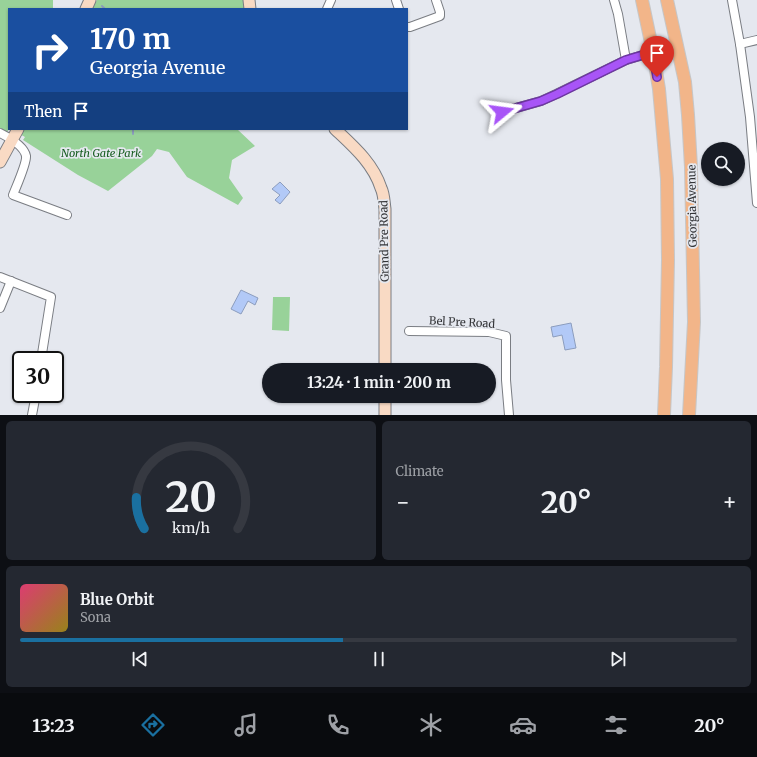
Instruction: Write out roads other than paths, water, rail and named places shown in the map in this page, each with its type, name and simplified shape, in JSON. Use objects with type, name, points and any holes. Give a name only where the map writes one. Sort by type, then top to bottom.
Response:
[{"type":"main road","points":[[642,0],[659,89],[667,179],[668,260],[664,415]]},
{"type":"main road","name":"Georgia Avenue","points":[[667,0],[685,82],[688,115],[691,175],[694,322],[689,415]]},
{"type":"street","points":[[408,27],[440,16],[436,0]]},
{"type":"street","points":[[614,0],[626,60]]},
{"type":"street","points":[[732,0],[750,116],[757,203]]},
{"type":"street","points":[[740,44],[757,40]]},
{"type":"street","points":[[502,112],[548,98],[626,60],[653,52]]},
{"type":"street","points":[[0,162],[17,130]]},
{"type":"street","name":"Grand Pre Road","points":[[336,130],[368,161],[382,189],[385,209],[385,363]]},
{"type":"street","points":[[0,133],[12,140],[23,150],[26,156],[13,195],[67,215]]},
{"type":"street","points":[[0,277],[51,298],[42,351]]},
{"type":"street","points":[[0,308],[11,281]]},
{"type":"street","name":"Bel Pre Road","points":[[409,331],[489,332],[506,336],[506,380],[509,415]]},
{"type":"street","points":[[32,415],[34,403]]},
{"type":"street","points":[[385,403],[385,415]]},
{"type":"water","points":[[280,182],[290,192],[280,204],[275,200],[280,195],[272,189]]},
{"type":"water","points":[[241,290],[258,298],[255,305],[248,301],[241,314],[231,309]]},
{"type":"water","points":[[571,323],[576,348],[565,350],[562,335],[553,337],[551,327]]},
{"type":"park label","name":"North Gate Park","points":[[101,153]]}]
